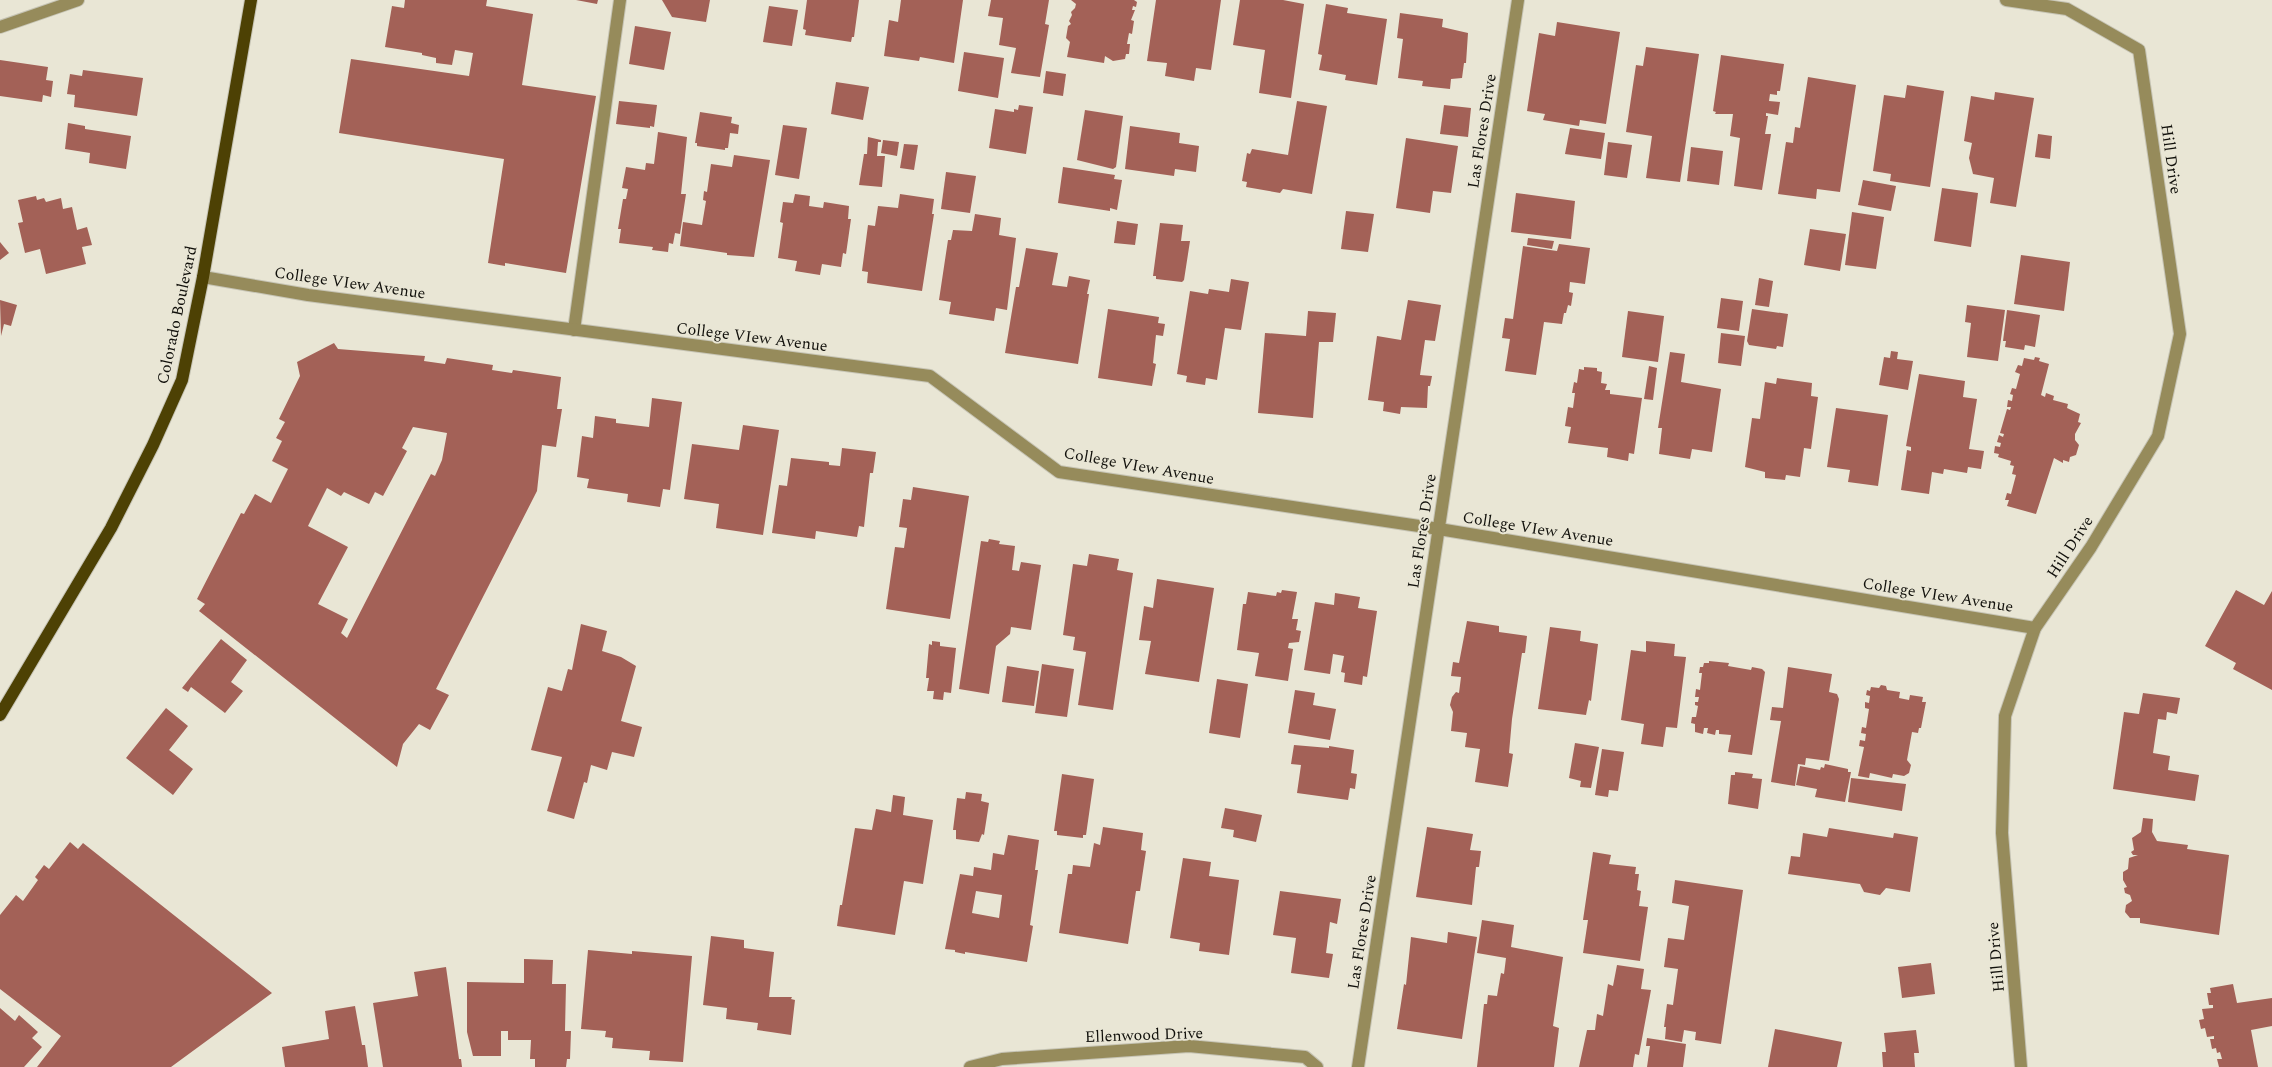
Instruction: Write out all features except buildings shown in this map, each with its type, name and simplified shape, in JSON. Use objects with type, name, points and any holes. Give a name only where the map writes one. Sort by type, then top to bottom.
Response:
[{"type":"main road","name":"Colorado Boulevard","points":[[0,715],[111,528],[153,445],[182,380],[204,277],[251,0]]},
{"type":"street","points":[[0,27],[78,0]]},
{"type":"street","points":[[574,330],[620,0]]},
{"type":"street","name":"Las Flores Drive","points":[[1358,1067],[1518,0]]},
{"type":"street","name":"Hill Drive","points":[[2006,0],[2067,9],[2138,50],[2180,334],[2158,436],[2091,547],[2035,628],[2005,716],[2002,833],[2021,1067]]},
{"type":"street","name":"College VIew Avenue","points":[[204,277],[308,295],[930,376],[1059,472],[1439,529],[2035,628]]},
{"type":"street","name":"Ellenwood Drive","points":[[970,1067],[1002,1059],[1189,1046],[1305,1057],[1317,1067]]}]
